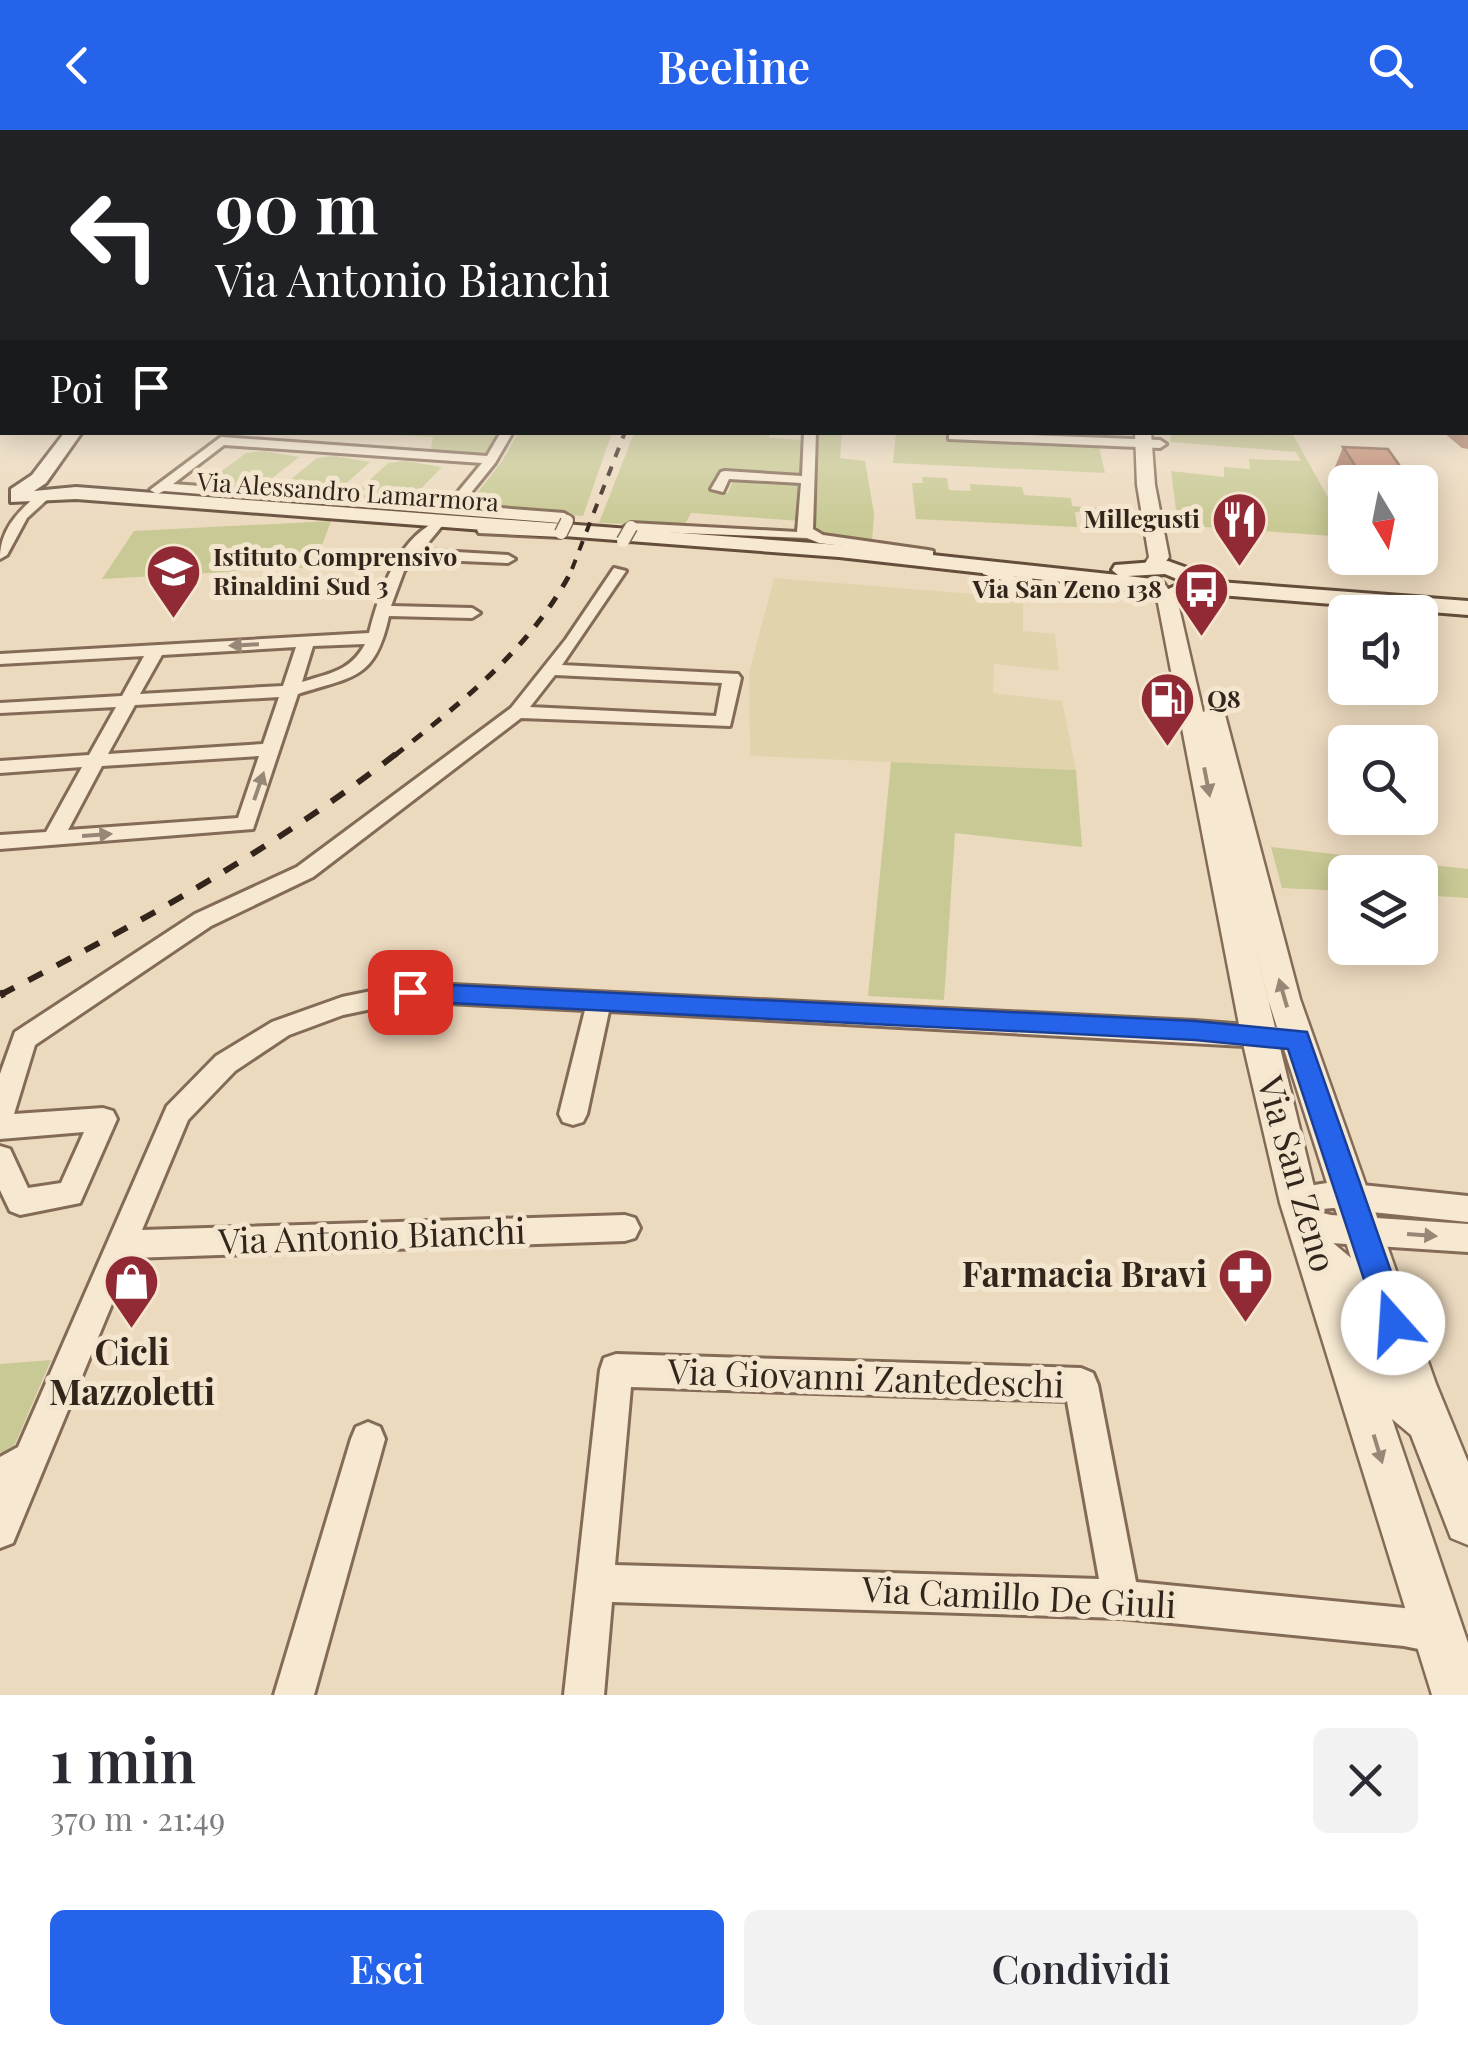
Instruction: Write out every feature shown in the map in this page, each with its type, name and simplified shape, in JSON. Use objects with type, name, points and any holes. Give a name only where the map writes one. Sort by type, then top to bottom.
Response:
[{"type":"main road","points":[[38,494],[51,465],[72,435]]},
{"type":"main road","name":"Via Alessandro Lamarmora","points":[[38,494],[152,493],[840,551],[974,568],[1468,598]]},
{"type":"main road","name":"Via Alessandro Lamarmora","points":[[840,551],[928,554],[1468,608]]},
{"type":"street","points":[[452,508],[492,460],[506,435]]},
{"type":"street","points":[[806,532],[810,435]]},
{"type":"street","name":"Via San Zeno","points":[[952,436],[1152,438],[1146,485],[1159,558],[1192,634],[1284,998],[1356,1214],[1468,1521]]},
{"type":"street","points":[[152,493],[221,442],[492,460]]},
{"type":"street","points":[[718,489],[725,476],[808,480]]},
{"type":"street","name":"Via Alessandro Lamarmora","points":[[152,493],[452,508],[564,527],[435,526],[138,503],[152,493]]},
{"type":"street","points":[[0,555],[38,494]]},
{"type":"street","points":[[0,708],[290,691],[354,671],[363,664],[376,638],[396,570],[435,526]]},
{"type":"street","name":"Via Alessandro Lamarmora","points":[[623,541],[632,526],[787,537],[806,532],[819,540],[928,554]]},
{"type":"street","name":"Via Alessandro Lamarmora","points":[[411,554],[508,559]]},
{"type":"street","points":[[0,1116],[24,1039],[203,920],[305,872],[517,712],[619,572]]},
{"type":"street","name":"Via San Zeno","points":[[1169,579],[1168,603],[1258,1035],[1308,1226],[1458,1695]]},
{"type":"street","points":[[383,612],[472,614]]},
{"type":"street","points":[[0,660],[376,638]]},
{"type":"street","points":[[0,842],[246,824],[306,642]]},
{"type":"street","points":[[53,838],[156,650]]},
{"type":"street","points":[[517,712],[724,722],[732,678],[550,670]]},
{"type":"street","points":[[0,767],[272,748]]},
{"type":"street","points":[[0,1530],[178,1114],[203,1080],[245,1048],[286,1025],[345,1002],[410,992],[1298,1040]]},
{"type":"street","points":[[574,1114],[598,1001]]},
{"type":"street","points":[[0,1127],[102,1119],[70,1194],[20,1202],[0,1158]]},
{"type":"street","points":[[1431,1426],[1391,1388],[1351,1284],[1308,1226],[1356,1214],[1468,1209]]},
{"type":"street","points":[[1356,1214],[1468,1238]]},
{"type":"street","name":"Via Antonio Bianchi","points":[[120,1246],[625,1228]]},
{"type":"street","name":"Via Giovanni Zantedeschi","points":[[598,1584],[616,1370],[1081,1384],[1120,1599]]},
{"type":"street","points":[[294,1695],[368,1440]]},
{"type":"street","points":[[0,1476],[33,1458]]},
{"type":"street","points":[[584,1695],[598,1584]]},
{"type":"street","name":"Via Camillo De Giuli","points":[[598,1584],[1120,1599],[1404,1627],[1438,1634]]},
{"type":"shaded area","points":[[774,578],[1023,598],[1023,631],[1055,634],[1059,671],[994,664],[993,693],[1062,701],[1076,770],[750,756],[749,673]]},
{"type":"green space","points":[[393,435],[500,435],[488,457],[430,454],[433,437]]},
{"type":"green space","points":[[517,435],[611,435],[583,516],[467,506]]},
{"type":"green space","points":[[633,435],[769,435],[803,440],[802,476],[718,472],[710,490],[728,493],[734,478],[803,482],[800,521],[691,513],[684,526],[599,523]]},
{"type":"green space","points":[[817,435],[842,435],[840,458],[865,461],[874,513],[872,541],[819,536],[812,530]]},
{"type":"green space","points":[[896,435],[948,435],[948,441],[1099,446],[1105,473],[893,463]]},
{"type":"green space","points":[[1171,435],[1293,435],[1328,498],[1328,536],[1178,525],[1171,471],[1224,477],[1224,467],[1250,469],[1249,459],[1301,461],[1296,452],[1170,442]]},
{"type":"green space","points":[[264,451],[299,457],[266,483],[220,486],[226,481],[211,479],[246,453]]},
{"type":"green space","points":[[334,456],[370,462],[340,489],[294,491],[300,486],[285,484],[317,458]]},
{"type":"green space","points":[[405,461],[442,467],[416,494],[370,497],[374,491],[359,490],[388,463]]},
{"type":"green space","points":[[922,477],[947,478],[949,490],[971,491],[970,484],[1022,487],[1024,495],[1071,498],[1072,506],[1116,509],[1116,516],[1075,512],[1077,527],[916,519],[912,483],[923,483]]},
{"type":"green space","points":[[331,521],[314,567],[102,579],[134,531]]},
{"type":"green space","points":[[891,762],[1076,770],[1082,847],[955,833],[944,1000],[868,996]]},
{"type":"green space","points":[[1271,847],[1343,855],[1328,855],[1328,890],[1282,888]]},
{"type":"green space","points":[[1438,866],[1468,869],[1468,898],[1438,896]]},
{"type":"green space","points":[[51,1360],[12,1451],[0,1453],[0,1364]]},
{"type":"building","points":[[1343,447],[1388,449],[1399,465],[1355,465]]},
{"type":"railway","points":[[572,569],[624,435]]},
{"type":"railway","points":[[394,756],[470,693],[517,647],[539,622],[574,566]]},
{"type":"railway","points":[[4,993],[0,995],[103,941],[254,853],[397,753]]},
{"type":"place","name":"Millegusti","points":[[1239,568]]},
{"type":"place","name":"Istituto Comprensivo Rinaldini Sud 3","points":[[174,620]]},
{"type":"place","name":"Via San Zeno 138","points":[[1201,638]]},
{"type":"place","name":"Q8","points":[[1168,748]]},
{"type":"place","name":"Farmacia Bravi","points":[[1246,1324]]},
{"type":"place","name":"Cicli Mazzoletti","points":[[132,1331]]},
{"type":"route","points":[[410,992],[1195,1030],[1298,1040],[1393,1323]]}]
